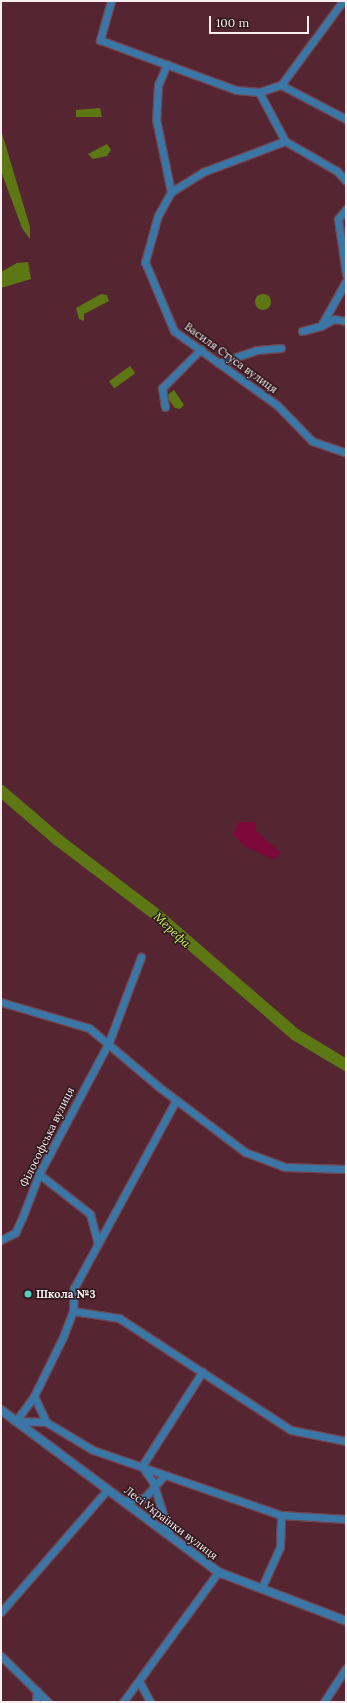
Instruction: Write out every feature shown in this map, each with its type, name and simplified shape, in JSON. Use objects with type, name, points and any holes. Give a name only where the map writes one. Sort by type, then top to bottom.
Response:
[{"type":"street","points":[[111,1],[100,40],[236,90],[259,92],[281,85],[343,1]]},
{"type":"street","points":[[166,64],[158,85],[156,119],[171,192],[203,172],[286,141]]},
{"type":"street","points":[[281,85],[346,119]]},
{"type":"street","points":[[259,92],[286,141],[337,171],[346,181]]},
{"type":"street","name":"Василя Стуса вулиця","points":[[171,192],[158,215],[145,262],[174,331],[201,349],[277,406],[312,441],[346,453]]},
{"type":"street","points":[[346,209],[338,219],[346,274]]},
{"type":"street","points":[[321,326],[346,281]]},
{"type":"street","points":[[302,331],[321,326],[334,319],[346,321]]},
{"type":"street","points":[[218,363],[257,350],[281,348]]},
{"type":"street","points":[[165,407],[162,388],[201,349]]},
{"type":"street","name":"Філософська вулиця","points":[[3,1241],[14,1233],[22,1218],[39,1174],[109,1042],[141,956]]},
{"type":"street","points":[[1,1002],[89,1028],[109,1042],[176,1100],[245,1152],[285,1167],[346,1169]]},
{"type":"street","points":[[16,1421],[34,1396],[73,1311],[74,1288],[176,1100]]},
{"type":"street","points":[[39,1174],[90,1214],[98,1243]]},
{"type":"street","points":[[73,1311],[119,1318],[292,1430],[346,1441]]},
{"type":"street","points":[[142,1466],[202,1372]]},
{"type":"street","points":[[34,1396],[46,1422]]},
{"type":"street","name":"Лесі Українки вулиця","points":[[1,1410],[218,1572],[262,1587],[346,1621]]},
{"type":"street","points":[[16,1421],[46,1422],[93,1450],[281,1515],[346,1519]]},
{"type":"street","points":[[142,1466],[155,1488],[170,1536]]},
{"type":"street","points":[[124,1501],[144,1498],[155,1488],[165,1475]]},
{"type":"street","points":[[1,1612],[108,1489]]},
{"type":"street","points":[[262,1587],[280,1547],[281,1515]]},
{"type":"street","points":[[123,1702],[218,1572]]},
{"type":"street","points":[[1,1656],[48,1702]]},
{"type":"street","points":[[324,1702],[346,1668]]},
{"type":"street","points":[[139,1681],[150,1702]]},
{"type":"street","points":[[36,1702],[37,1691]]},
{"type":"shaded area","points":[[100,108],[102,117],[76,117],[76,110]]},
{"type":"shaded area","points":[[1,130],[30,227],[30,239],[22,228],[1,171]]},
{"type":"shaded area","points":[[107,144],[111,150],[107,156],[93,159],[88,154]]},
{"type":"shaded area","points":[[28,262],[31,279],[1,288],[1,272],[17,263]]},
{"type":"shaded area","points":[[101,294],[107,295],[109,301],[84,314],[84,321],[79,319],[76,308]]},
{"type":"shaded area","points":[[263,294],[270,299],[271,302],[266,309],[263,310],[256,305],[255,302],[260,295]]},
{"type":"shaded area","points":[[130,366],[135,373],[114,389],[109,381]]},
{"type":"shaded area","points":[[174,390],[184,405],[180,409],[175,408],[166,396]]},
{"type":"shaded area","points":[[239,822],[255,822],[256,831],[281,853],[273,859],[245,846],[233,834]]},
{"type":"waterway","name":"Мерефа","points":[[1,791],[58,840],[158,916],[296,1035],[346,1065]]},
{"type":"place","name":"Школа №3","points":[[28,1294]]}]
